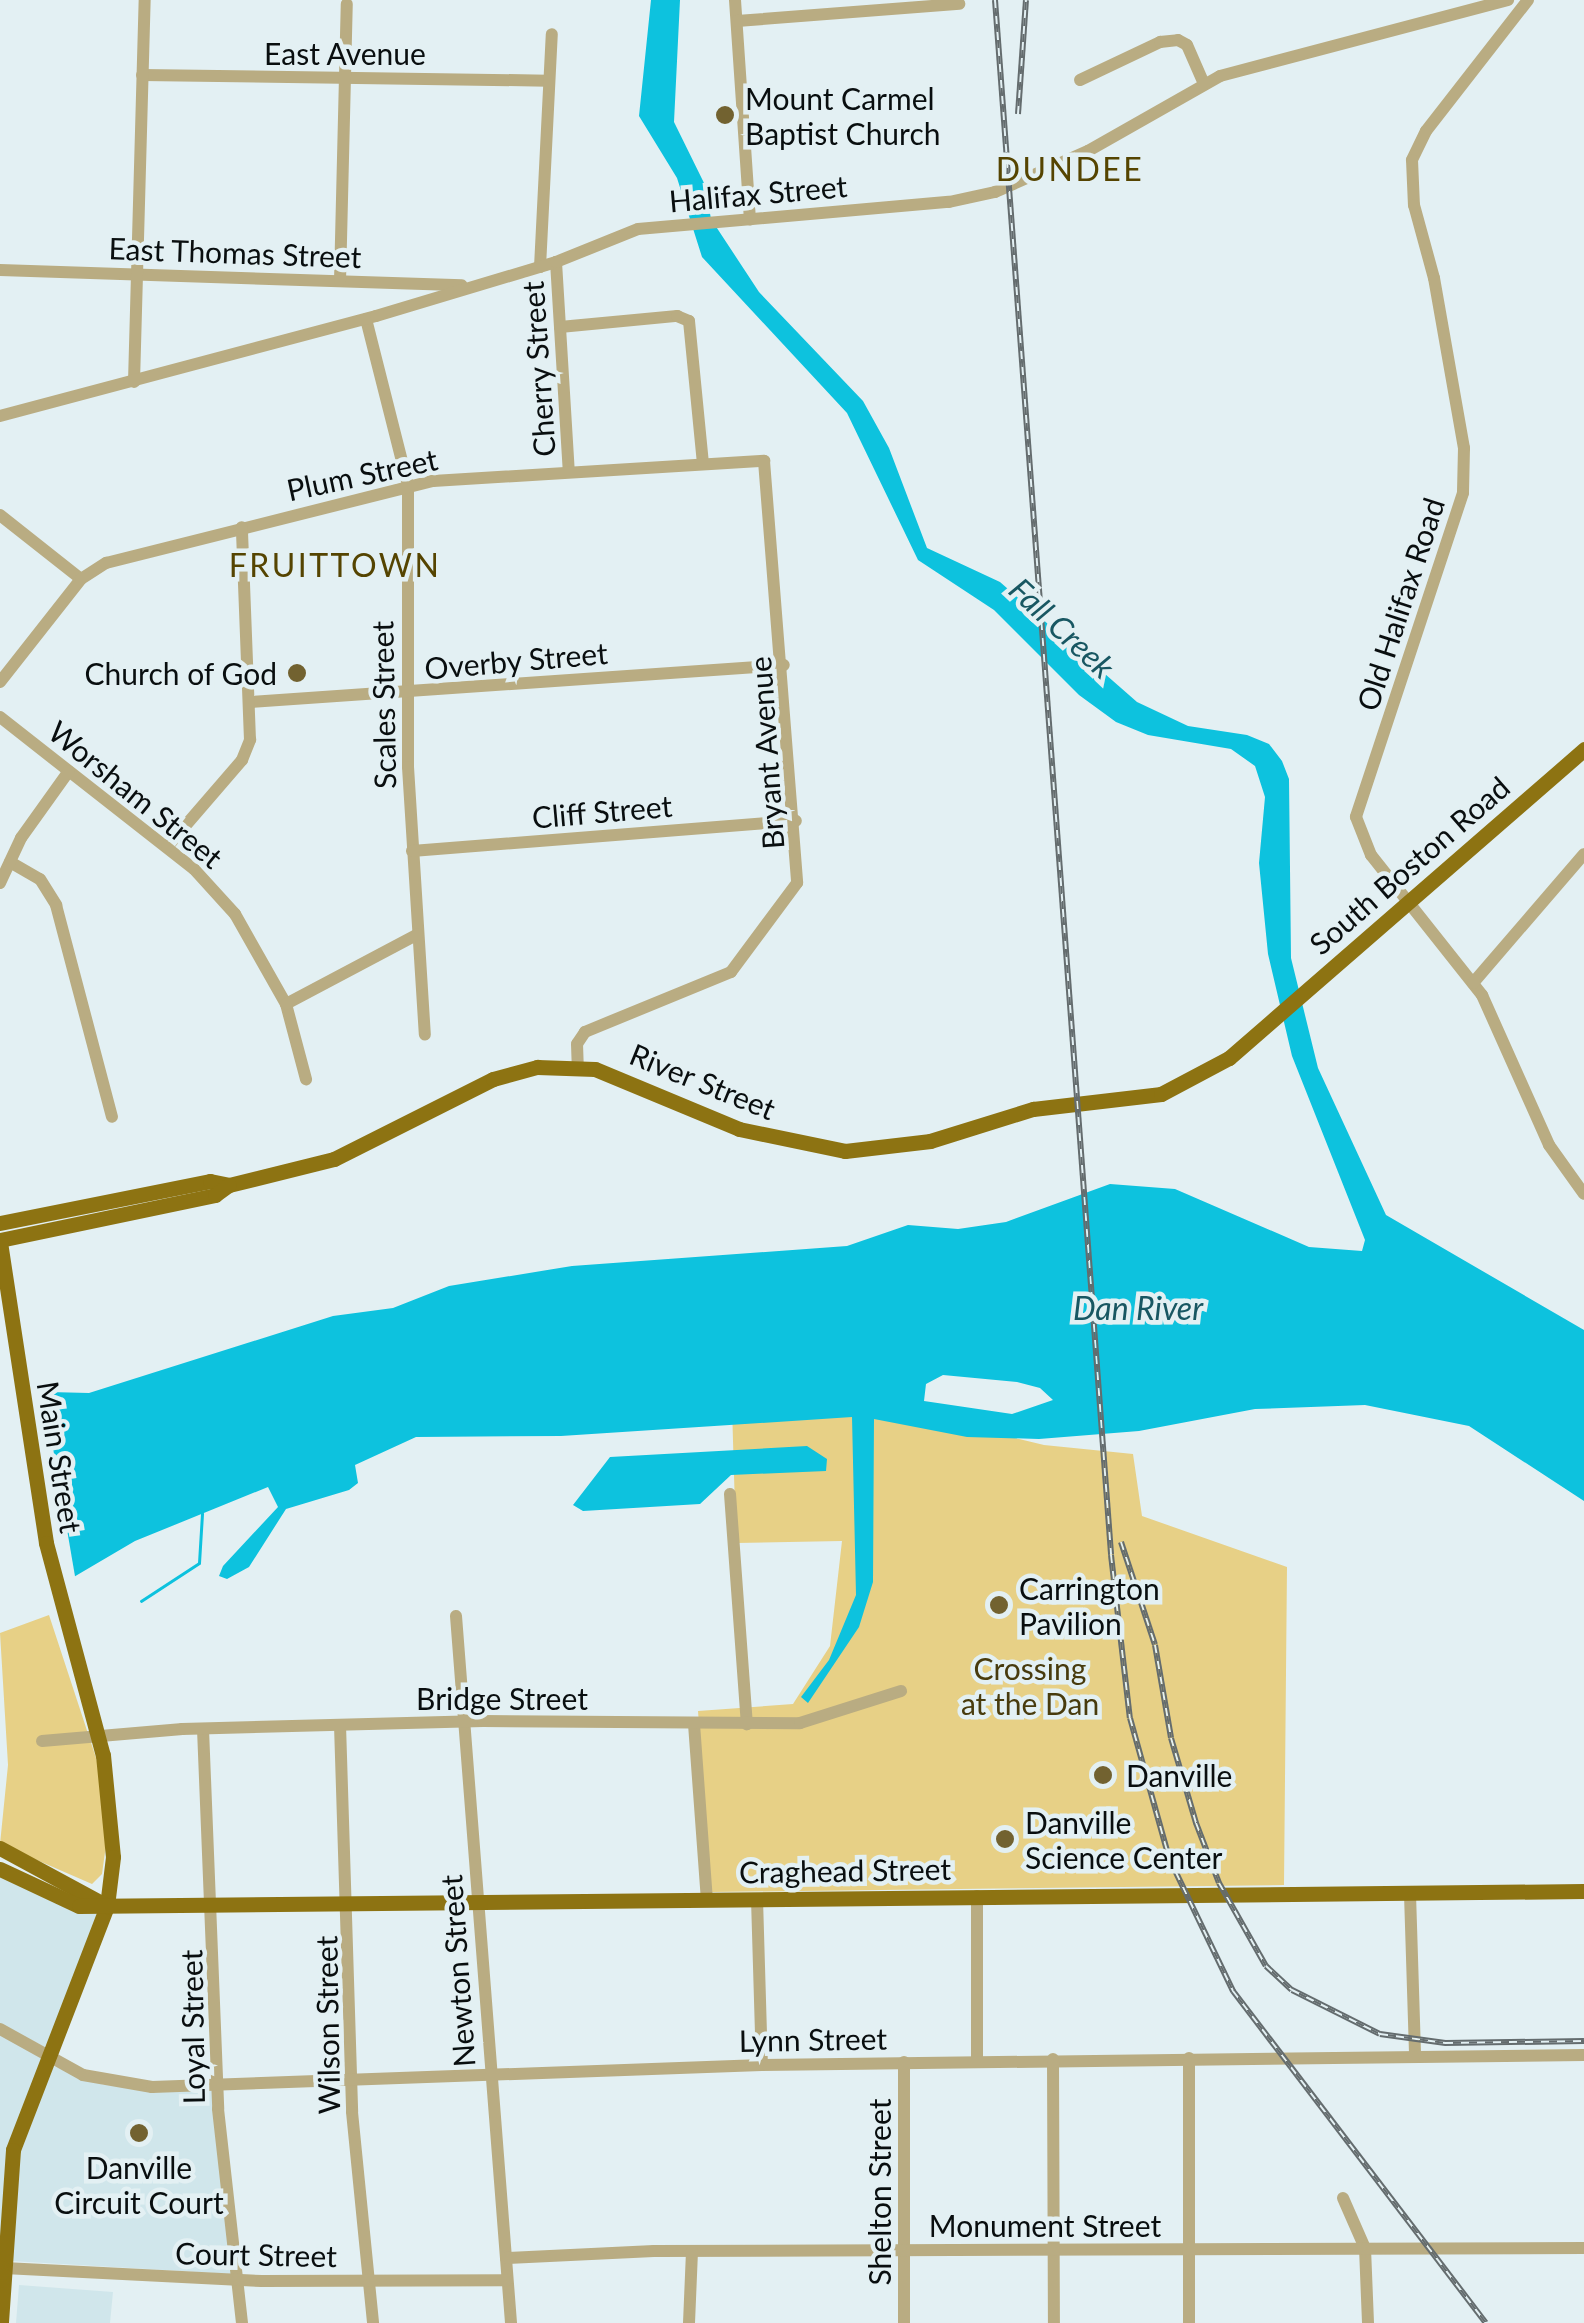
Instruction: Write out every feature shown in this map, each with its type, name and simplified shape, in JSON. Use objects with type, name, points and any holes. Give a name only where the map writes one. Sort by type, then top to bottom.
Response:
[{"type":"main road","name":"South Boston Road","points":[[1271,1022],[1584,749]]},
{"type":"main road","name":"River Street","points":[[0,1241],[215,1195],[228,1185],[334,1158],[493,1079],[578,1066],[628,1079],[772,1140],[869,1150],[930,1141],[1034,1109],[1161,1094],[1213,1070],[1271,1022]]},
{"type":"main road","name":"River Street","points":[[0,1223],[210,1181],[228,1185]]},
{"type":"main road","name":"Main Street","points":[[0,1241],[66,1634],[98,1736],[112,1822],[107,1906],[13,2150],[4,2183],[1,2323]]},
{"type":"main road","name":"Craghead Street","points":[[0,1848],[107,1906]]},
{"type":"main road","name":"Craghead Street","points":[[0,1869],[79,1906],[1584,1891]]},
{"type":"street","points":[[134,382],[145,0]]},
{"type":"street","points":[[736,0],[750,219]]},
{"type":"street","name":"Halifax Street","points":[[0,416],[366,319],[540,268],[624,232],[995,192],[1088,151],[1204,84],[1508,0]]},
{"type":"street","name":"Old Halifax Road","points":[[1528,0],[1426,131],[1412,160],[1414,205],[1434,278],[1465,470],[1456,525],[1357,807],[1362,840],[1472,983],[1549,1145],[1584,1194]]},
{"type":"street","points":[[340,281],[347,4]]},
{"type":"street","points":[[738,21],[958,4]]},
{"type":"street","points":[[540,268],[552,34]]},
{"type":"street","points":[[1080,80],[1160,42],[1178,40],[1187,45],[1204,84]]},
{"type":"street","name":"East Avenue","points":[[142,75],[548,82]]},
{"type":"street","name":"Cherry Street","points":[[556,262],[570,472]]},
{"type":"street","name":"East Thomas Street","points":[[0,270],[469,286]]},
{"type":"street","points":[[560,328],[684,317],[693,326],[703,464]]},
{"type":"street","name":"Scales Street","points":[[366,319],[408,485],[406,694],[425,1034]]},
{"type":"street","name":"Plum Street","points":[[0,682],[81,578],[106,563],[408,485],[764,461],[771,491]]},
{"type":"street","name":"Bryant Avenue","points":[[578,1066],[577,1044],[585,1032],[710,984],[739,964],[797,883],[796,821],[771,491]]},
{"type":"street","points":[[0,515],[81,578]]},
{"type":"street","points":[[167,847],[242,760],[251,702],[242,527]]},
{"type":"street","name":"Overby Street","points":[[251,702],[784,665]]},
{"type":"street","name":"Worsham Street","points":[[0,717],[167,847],[235,914],[286,1004],[306,1079]]},
{"type":"street","points":[[0,883],[70,771]]},
{"type":"street","name":"Cliff Street","points":[[412,851],[796,821]]},
{"type":"street","points":[[1472,983],[1584,854]]},
{"type":"street","points":[[10,862],[40,879],[56,905],[112,1117]]},
{"type":"street","points":[[286,1004],[418,934]]},
{"type":"street","points":[[730,1494],[747,1724]]},
{"type":"street","name":"Newton Street","points":[[456,1616],[511,2323]]},
{"type":"street","name":"Bridge Street","points":[[42,1741],[203,1729],[340,1725],[816,1721],[901,1691]]},
{"type":"street","points":[[694,1724],[707,1900]]},
{"type":"street","name":"Wilson Street","points":[[340,1725],[352,2082],[373,2323]]},
{"type":"street","name":"Loyal Street","points":[[203,1729],[214,1907],[217,2086],[242,2323]]},
{"type":"street","points":[[1410,1894],[1414,2056]]},
{"type":"street","points":[[976,1896],[977,2060]]},
{"type":"street","points":[[758,1899],[762,2064]]},
{"type":"street","name":"Lynn Street","points":[[0,2029],[49,2056],[108,2081],[217,2086],[762,2064],[1584,2055]]},
{"type":"street","points":[[1189,2058],[1189,2323]]},
{"type":"street","points":[[1053,2059],[1054,2323]]},
{"type":"street","name":"Shelton Street","points":[[904,2062],[904,2323]]},
{"type":"street","points":[[1342,2198],[1365,2248],[1368,2323]]},
{"type":"street","name":"Monument Street","points":[[506,2258],[692,2251],[1584,2248]]},
{"type":"street","points":[[689,2323],[692,2251]]},
{"type":"street","name":"Court Street","points":[[4,2268],[238,2280],[508,2280]]},
{"type":"shaded area","points":[[0,1872],[100,1910],[47,2048],[0,2024]]},
{"type":"shaded area","points":[[0,2029],[49,2057],[14,2149],[0,2323]]},
{"type":"shaded area","points":[[53,2066],[104,2085],[213,2091],[232,2274],[11,2261],[20,2154]]},
{"type":"shaded area","points":[[19,2285],[113,2292],[110,2323],[16,2323]]},
{"type":"green space","name":"Crossing at the Dan","points":[[732,1407],[944,1421],[1044,1445],[1133,1454],[1142,1516],[1287,1567],[1284,1885],[711,1892],[698,1711],[793,1704],[830,1646],[842,1541],[736,1543]]},
{"type":"green space","points":[[49,1615],[98,1764],[106,1845],[102,1874],[92,1884],[0,1844],[8,1765],[0,1633]]},
{"type":"water","name":"Dan River","points":[[651,0],[680,0],[674,122],[705,185],[711,219],[759,292],[863,401],[889,448],[927,548],[1000,582],[1137,702],[1188,726],[1247,735],[1269,744],[1282,761],[1289,779],[1291,958],[1318,1068],[1386,1215],[1584,1330],[1584,1501],[1469,1426],[1365,1405],[1255,1409],[1139,1431],[1039,1439],[967,1437],[874,1419],[873,1582],[859,1627],[808,1703],[801,1697],[829,1660],[856,1595],[852,1417],[561,1436],[416,1437],[355,1465],[358,1483],[349,1490],[286,1509],[249,1567],[227,1579],[219,1576],[223,1566],[278,1507],[268,1487],[135,1541],[38,1598],[0,1394],[9,1391],[89,1393],[333,1316],[393,1308],[449,1286],[572,1266],[847,1246],[908,1225],[958,1229],[1006,1222],[1110,1184],[1175,1189],[1309,1247],[1362,1251],[1365,1240],[1292,1056],[1268,954],[1259,863],[1265,797],[1255,766],[1231,749],[1148,735],[1116,722],[1079,695],[994,610],[918,560],[847,413],[702,257],[677,178],[639,116]],"holes":[[[943,1375],[1040,1388],[1053,1400],[1012,1414],[924,1401],[926,1384]]]},
{"type":"water","points":[[807,1446],[827,1459],[826,1471],[731,1475],[700,1504],[583,1511],[573,1505],[610,1457]]},
{"type":"pier","points":[[42,1384],[76,1582],[0,1625],[0,1388]]},
{"type":"waterway","points":[[141,1601],[199,1563],[202,1514]]},
{"type":"railway","points":[[995,0],[1111,1555],[1130,1718],[1169,1858],[1233,1991],[1486,2323]]},
{"type":"railway","points":[[1018,114],[1026,0]]},
{"type":"railway","points":[[1121,1542],[1155,1645],[1171,1738],[1196,1823],[1219,1883],[1266,1966],[1292,1990],[1380,2034],[1445,2043],[1584,2041]]},
{"type":"place","name":"Mount Carmel Baptist Church","points":[[725,115]]},
{"type":"place","name":"Church of God","points":[[297,673]]},
{"type":"place","name":"Carrington Pavilion","points":[[999,1605]]},
{"type":"place","name":"Danville","points":[[1103,1775]]},
{"type":"place","name":"Danville Science Center","points":[[1005,1839]]},
{"type":"place","name":"Danville Circuit Court","points":[[139,2133]]},
{"type":"district","name":"DUNDEE","points":[[1070,169]]},
{"type":"district","name":"FRUITTOWN","points":[[335,565]]},
{"type":"water label","name":"Fall Creek","points":[[1062,628]]}]
